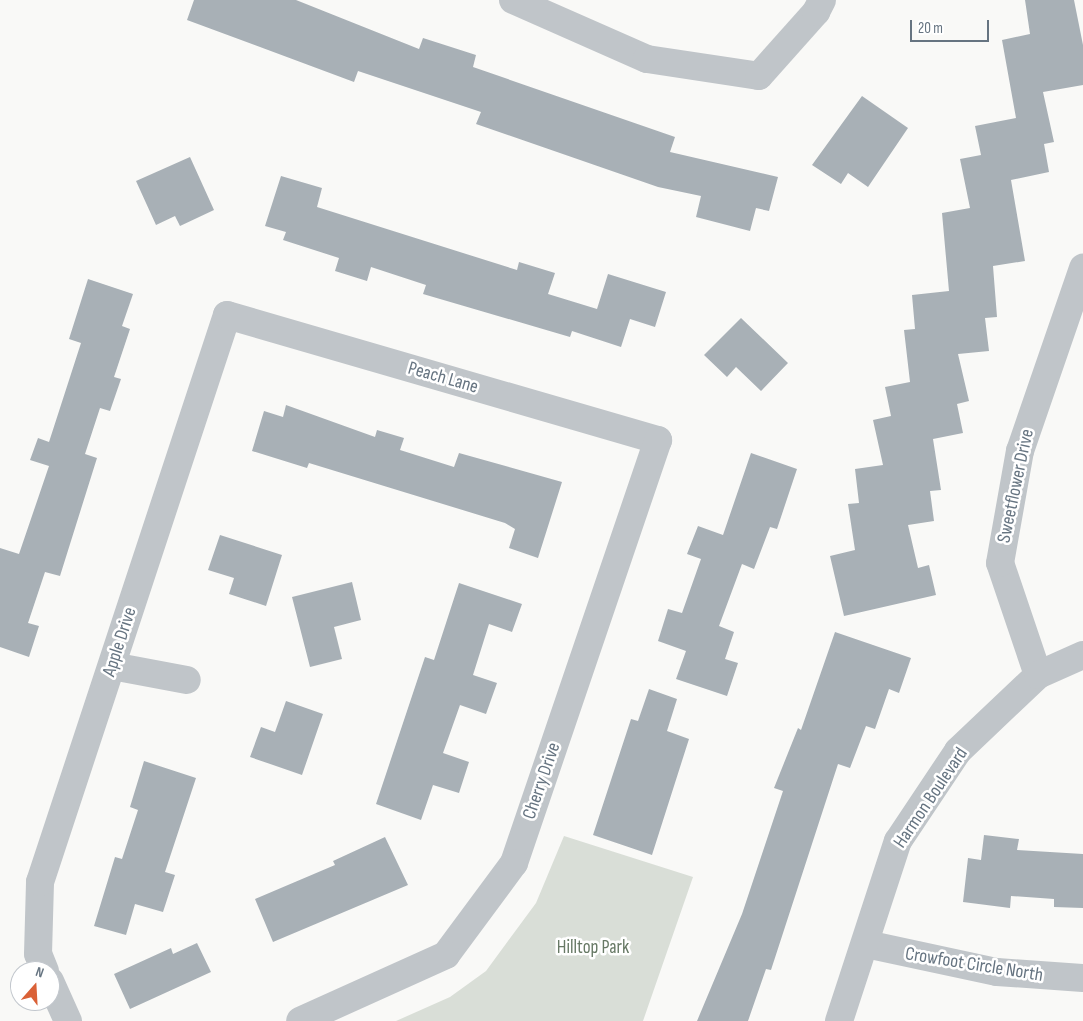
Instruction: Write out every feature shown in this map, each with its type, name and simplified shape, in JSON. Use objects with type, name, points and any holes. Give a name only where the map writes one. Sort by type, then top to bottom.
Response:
[{"type":"street","points":[[513,0],[647,59],[759,76],[816,12],[822,0]]},
{"type":"street","name":"Sweetflower Drive","points":[[1038,675],[1000,562],[1020,451],[1083,268]]},
{"type":"street","name":"Peach Lane","points":[[227,315],[658,440]]},
{"type":"street","name":"Apple Drive","points":[[41,961],[38,954],[40,882],[227,315]]},
{"type":"street","name":"Cherry Drive","points":[[300,1021],[446,955],[514,863],[658,440]]},
{"type":"street","name":"Harmon Boulevard","points":[[839,1021],[866,944],[898,841],[958,751],[1038,675],[1083,655]]},
{"type":"street","points":[[112,666],[187,680]]},
{"type":"street","name":"Crowfoot Circle North","points":[[866,944],[996,972],[1083,978]]},
{"type":"street","points":[[60,1003],[68,1021]]},
{"type":"green space","name":"Hilltop Park","points":[[564,836],[693,877],[643,1021],[396,1021],[450,997],[486,971],[536,903]]},
{"type":"building","points":[[194,0],[296,0],[419,49],[423,38],[476,55],[473,67],[675,137],[670,152],[778,177],[769,211],[756,208],[750,231],[696,217],[701,196],[658,187],[476,124],[481,112],[358,71],[354,82],[187,20]]},
{"type":"building","points":[[1025,0],[1074,0],[1083,45],[1083,85],[1043,92],[1054,142],[1044,144],[1049,172],[1011,180],[1025,261],[993,266],[997,317],[985,318],[989,351],[958,354],[969,401],[957,404],[963,433],[933,439],[941,490],[930,491],[934,521],[908,525],[918,568],[929,565],[936,595],[844,616],[830,556],[855,550],[848,504],[859,503],[855,469],[883,465],[873,420],[891,416],[885,387],[910,382],[904,330],[915,329],[912,295],[949,291],[942,213],[970,208],[960,159],[981,155],[975,126],[1016,118],[1002,40],[1030,34]]},
{"type":"building","points":[[862,96],[908,128],[868,187],[848,173],[841,184],[812,165]]},
{"type":"building","points":[[190,157],[214,210],[180,226],[175,216],[156,225],[136,181]]},
{"type":"building","points":[[281,176],[322,188],[317,207],[517,270],[519,262],[555,273],[548,294],[597,309],[608,274],[666,292],[655,327],[630,319],[621,347],[572,331],[570,337],[423,294],[426,285],[371,267],[367,281],[335,271],[339,258],[283,240],[286,232],[265,226]]},
{"type":"building","points":[[88,279],[133,294],[122,326],[130,329],[114,377],[121,379],[110,411],[100,408],[85,454],[97,458],[60,576],[45,572],[28,623],[39,626],[29,657],[0,647],[0,548],[19,554],[49,466],[30,460],[38,438],[49,442],[81,343],[69,339]]},
{"type":"building","points":[[741,318],[788,363],[761,391],[736,367],[727,377],[704,355]]},
{"type":"building","points":[[286,405],[375,437],[377,430],[404,438],[400,450],[454,467],[459,453],[562,482],[538,558],[509,548],[515,529],[505,523],[309,463],[307,468],[252,451],[264,411],[283,417]]},
{"type":"building","points":[[751,453],[797,469],[777,529],[770,527],[754,569],[742,564],[719,626],[734,632],[725,659],[738,663],[727,696],[676,679],[686,651],[658,641],[668,609],[682,613],[701,559],[687,554],[698,526],[723,535]]},
{"type":"building","points":[[220,535],[282,555],[266,606],[229,594],[234,578],[208,570]]},
{"type":"building","points":[[352,582],[361,620],[334,627],[342,659],[310,667],[292,597]]},
{"type":"building","points":[[459,583],[522,604],[512,632],[489,624],[473,675],[497,683],[486,714],[460,705],[443,753],[469,762],[459,793],[433,785],[421,820],[376,804],[425,657],[434,660]]},
{"type":"building","points":[[835,632],[911,658],[899,693],[889,689],[875,729],[866,726],[850,768],[838,764],[771,970],[766,969],[748,1021],[697,1021],[742,914],[783,791],[774,788],[798,728],[801,730]]},
{"type":"building","points":[[649,689],[677,699],[667,731],[689,739],[652,855],[593,835],[631,719],[638,721]]},
{"type":"building","points":[[286,701],[323,714],[302,775],[250,757],[261,727],[275,732]]},
{"type":"building","points":[[144,761],[196,778],[165,872],[175,875],[163,912],[135,904],[126,935],[94,926],[115,857],[122,859],[138,810],[130,807]]},
{"type":"building","points":[[984,835],[1019,839],[1017,850],[1083,854],[1083,908],[1054,907],[1054,899],[1011,896],[1010,908],[963,902],[968,858],[981,860]]},
{"type":"building","points":[[385,837],[408,885],[273,942],[255,899],[335,865],[333,861]]},
{"type":"building","points":[[197,943],[211,972],[130,1009],[114,974],[171,948],[173,954]]}]
